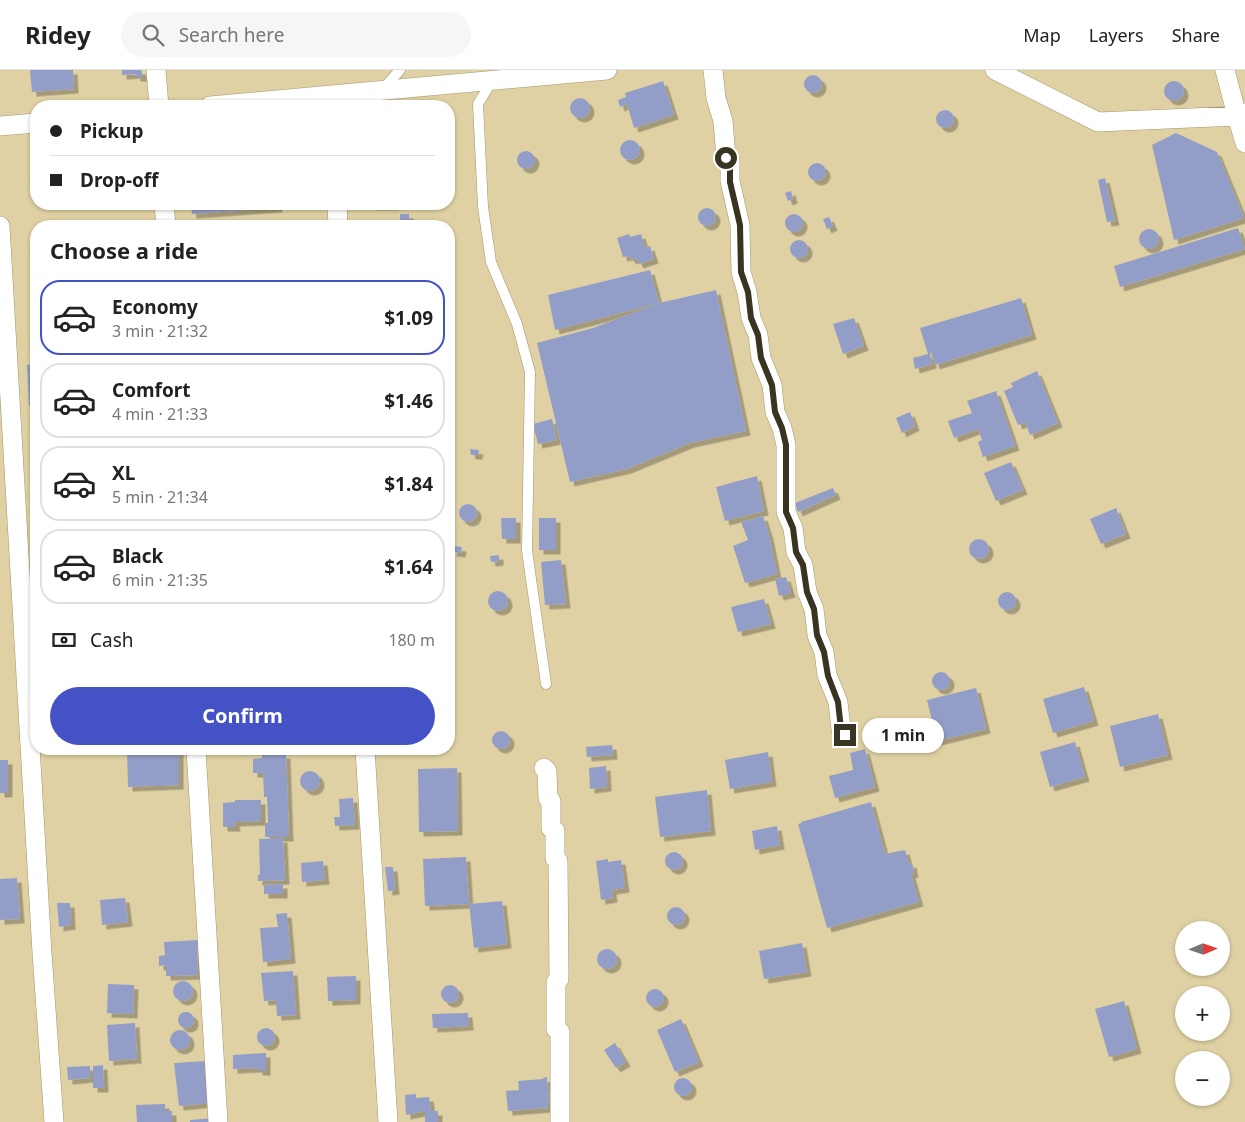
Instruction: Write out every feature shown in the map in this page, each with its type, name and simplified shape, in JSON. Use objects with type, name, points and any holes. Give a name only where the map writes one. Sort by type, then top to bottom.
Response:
[{"type":"street","points":[[156,70],[158,100]]},
{"type":"street","points":[[337,100],[381,91],[607,70]]},
{"type":"street","points":[[713,70],[716,98],[723,122],[726,158],[730,162],[730,182],[740,225],[741,272],[748,292],[751,318],[758,335],[761,358],[772,385],[775,412],[782,428],[786,445],[786,512],[793,528],[796,552],[803,565],[807,592],[814,609],[817,635],[824,652],[828,676],[838,702],[841,729],[845,735]]},
{"type":"street","points":[[995,70],[1098,122],[1241,114]]},
{"type":"street","points":[[1225,70],[1241,114],[1245,142]]},
{"type":"street","points":[[0,126],[30,124]]},
{"type":"street","points":[[0,226],[30,751]]},
{"type":"street","points":[[30,755],[54,1122]]},
{"type":"street","points":[[196,755],[218,1122]]},
{"type":"street","points":[[365,755],[388,1122]]},
{"type":"street","points":[[544,768],[548,771],[551,828],[555,832],[555,858],[558,861],[559,979],[556,982],[556,1029],[560,1032],[560,1122]]},
{"type":"lane","points":[[381,91],[400,70]]},
{"type":"lane","points":[[492,80],[478,104],[483,207],[491,262],[517,324],[530,372],[527,551],[546,684]]},
{"type":"building","points":[[30,70],[73,70],[74,89],[32,92]]},
{"type":"building","points":[[122,70],[141,70],[143,77],[136,77],[136,74],[122,75]]},
{"type":"building","points":[[813,75],[819,78],[822,84],[819,90],[813,93],[807,90],[804,84],[807,78]]},
{"type":"building","points":[[663,81],[674,115],[634,128],[627,104],[620,107],[618,100],[626,97],[625,93]]},
{"type":"building","points":[[1174,81],[1181,84],[1184,91],[1181,98],[1174,101],[1167,98],[1164,91],[1167,84]]},
{"type":"building","points":[[580,98],[587,101],[590,108],[587,115],[580,118],[573,115],[570,108],[573,101]]},
{"type":"building","points":[[945,110],[951,113],[954,119],[951,125],[945,128],[939,125],[936,119],[939,113]]},
{"type":"building","points":[[1176,133],[1217,152],[1244,218],[1174,240],[1152,145]]},
{"type":"building","points":[[630,140],[637,143],[640,150],[637,157],[630,160],[623,157],[620,150],[623,143]]},
{"type":"building","points":[[522,151],[530,151],[535,156],[533,167],[522,169],[517,164],[517,156]]},
{"type":"building","points":[[817,163],[823,166],[826,172],[823,178],[817,181],[811,178],[808,172],[811,166]]},
{"type":"building","points":[[1105,178],[1115,221],[1107,222],[1098,180]]},
{"type":"building","points":[[791,191],[793,199],[788,201],[785,193]]},
{"type":"building","points":[[703,208],[711,208],[716,213],[714,224],[703,226],[698,221],[698,213]]},
{"type":"building","points":[[192,210],[249,210],[192,214]]},
{"type":"building","points":[[400,214],[409,214],[410,220],[400,220]]},
{"type":"building","points":[[790,214],[798,214],[803,219],[801,230],[790,232],[785,227],[785,219]]},
{"type":"building","points":[[829,217],[833,226],[827,229],[823,219]]},
{"type":"building","points":[[1238,228],[1245,249],[1120,287],[1114,266]]},
{"type":"building","points":[[1149,229],[1156,232],[1159,239],[1156,246],[1149,249],[1142,246],[1139,239],[1142,232]]},
{"type":"building","points":[[629,234],[630,237],[641,234],[645,248],[650,246],[654,259],[639,264],[636,258],[632,260],[629,256],[623,257],[617,238]]},
{"type":"building","points":[[795,240],[803,240],[808,245],[806,256],[795,258],[790,253],[790,245]]},
{"type":"building","points":[[650,270],[659,303],[555,330],[548,295]]},
{"type":"building","points":[[716,290],[746,431],[690,443],[627,469],[570,482],[537,343],[593,328],[659,303]]},
{"type":"building","points":[[1021,298],[1032,335],[935,365],[932,352],[930,353],[932,364],[915,369],[913,358],[928,354],[920,328]]},
{"type":"building","points":[[854,318],[864,346],[843,354],[833,324]]},
{"type":"building","points":[[27,365],[30,365],[29,406]]},
{"type":"building","points":[[1037,371],[1058,423],[1030,435],[1025,422],[1018,425],[1004,391],[1013,387],[1011,383]]},
{"type":"building","points":[[996,391],[1015,446],[983,457],[978,442],[982,440],[978,429],[954,438],[948,421],[972,413],[967,401]]},
{"type":"building","points":[[910,412],[915,426],[902,433],[896,418]]},
{"type":"building","points":[[552,419],[557,440],[538,444],[533,424]]},
{"type":"building","points":[[470,449],[479,450],[478,455],[471,455]]},
{"type":"building","points":[[1011,462],[1023,490],[996,501],[984,473]]},
{"type":"building","points":[[757,476],[764,511],[725,521],[716,487]]},
{"type":"building","points":[[833,488],[836,495],[798,512],[795,503]]},
{"type":"building","points":[[468,504],[476,509],[477,513],[472,521],[468,522],[460,517],[459,513],[464,505]]},
{"type":"building","points":[[1116,508],[1126,534],[1101,544],[1090,519]]},
{"type":"building","points":[[763,516],[777,574],[745,583],[733,546],[748,540],[741,522]]},
{"type":"building","points":[[501,518],[516,518],[516,539],[502,539]]},
{"type":"building","points":[[539,518],[556,518],[556,550],[539,550]]},
{"type":"building","points":[[979,539],[986,542],[989,549],[986,556],[979,559],[972,556],[969,549],[972,542]]},
{"type":"building","points":[[455,546],[462,547],[461,553],[455,552]]},
{"type":"building","points":[[499,555],[499,561],[491,562],[490,556]]},
{"type":"building","points":[[561,560],[566,604],[545,605],[541,562]]},
{"type":"building","points":[[786,577],[791,593],[779,596],[775,579]]},
{"type":"building","points":[[498,591],[505,594],[508,601],[505,608],[498,611],[491,608],[488,601],[491,594]]},
{"type":"building","points":[[1003,592],[1011,592],[1016,597],[1014,608],[1003,610],[998,605],[998,597]]},
{"type":"building","points":[[764,599],[771,624],[738,632],[731,607]]},
{"type":"building","points":[[937,672],[945,672],[950,677],[948,688],[937,690],[932,685],[932,677]]},
{"type":"building","points":[[1084,687],[1094,721],[1053,733],[1043,699]]},
{"type":"building","points":[[976,688],[986,729],[937,741],[927,700]]},
{"type":"building","points":[[1158,714],[1168,755],[1120,767],[1110,726]]},
{"type":"building","points":[[501,731],[509,736],[510,740],[505,748],[501,749],[493,744],[492,740],[497,732]]},
{"type":"building","points":[[1075,742],[1085,777],[1050,787],[1040,752]]},
{"type":"building","points":[[612,745],[613,755],[587,757],[586,747]]},
{"type":"building","points":[[865,749],[875,787],[835,798],[829,776],[853,770],[850,753]]},
{"type":"building","points":[[768,752],[772,782],[730,789],[725,760]]},
{"type":"building","points":[[127,755],[179,755],[179,785],[128,787]]},
{"type":"building","points":[[262,755],[286,755],[289,837],[265,837],[265,823],[268,823],[267,797],[264,797],[263,773],[253,773],[253,759],[262,758]]},
{"type":"building","points":[[0,760],[8,760],[8,793],[0,793]]},
{"type":"building","points":[[606,766],[607,787],[590,789],[589,768]]},
{"type":"building","points":[[457,768],[458,831],[419,832],[418,769]]},
{"type":"building","points":[[306,771],[314,771],[320,777],[320,785],[314,791],[306,791],[300,785],[300,777]]},
{"type":"building","points":[[707,790],[711,831],[660,837],[655,797]]},
{"type":"building","points":[[353,798],[355,825],[335,826],[334,817],[340,817],[339,799]]},
{"type":"building","points":[[235,800],[261,800],[261,821],[235,822],[236,827],[223,827],[223,803],[235,802]]},
{"type":"building","points":[[871,802],[885,854],[905,850],[909,864],[912,863],[914,873],[911,874],[919,902],[827,928],[798,824]]},
{"type":"building","points":[[777,826],[780,845],[755,850],[752,831]]},
{"type":"building","points":[[283,838],[285,880],[258,881],[258,875],[260,875],[259,839]]},
{"type":"building","points":[[670,852],[678,852],[683,857],[681,868],[670,870],[665,865],[665,857]]},
{"type":"building","points":[[466,857],[469,904],[425,906],[423,859]]},
{"type":"building","points":[[608,859],[608,862],[621,860],[625,888],[612,890],[613,898],[601,900],[596,861]]},
{"type":"building","points":[[323,861],[325,880],[302,882],[301,863]]},
{"type":"building","points":[[385,867],[393,867],[395,890],[388,891]]},
{"type":"building","points":[[17,878],[20,919],[0,920],[0,879]]},
{"type":"building","points":[[283,884],[283,894],[264,894],[264,885]]},
{"type":"building","points":[[125,898],[128,922],[102,925],[100,900]]},
{"type":"building","points":[[502,901],[507,944],[474,948],[469,904]]},
{"type":"building","points":[[57,903],[70,903],[71,925],[59,927]]},
{"type":"building","points":[[672,907],[680,907],[685,912],[683,923],[672,925],[667,920],[667,912]]},
{"type":"building","points":[[287,913],[291,959],[263,962],[260,928],[278,927],[276,914]]},
{"type":"building","points":[[198,940],[198,975],[166,976],[166,965],[159,966],[159,956],[165,955],[164,942]]},
{"type":"building","points":[[802,943],[807,972],[764,979],[759,951]]},
{"type":"building","points":[[607,949],[614,952],[617,959],[614,966],[607,969],[600,966],[597,959],[600,952]]},
{"type":"building","points":[[293,971],[296,1015],[277,1016],[276,1000],[264,1001],[261,973]]},
{"type":"building","points":[[356,976],[356,1000],[328,1001],[327,977]]},
{"type":"building","points":[[179,981],[187,981],[193,987],[193,995],[187,1001],[179,1001],[173,995],[173,987]]},
{"type":"building","points":[[108,984],[134,985],[133,1014],[107,1013]]},
{"type":"building","points":[[450,985],[456,988],[459,994],[456,1000],[450,1003],[444,1000],[441,994],[444,988]]},
{"type":"building","points":[[651,989],[659,989],[664,994],[662,1005],[651,1007],[646,1002],[646,994]]},
{"type":"building","points":[[1124,1001],[1137,1049],[1109,1057],[1095,1009]]},
{"type":"building","points":[[183,1012],[189,1012],[194,1017],[192,1026],[183,1028],[178,1023],[178,1017]]},
{"type":"building","points":[[468,1013],[469,1026],[433,1028],[432,1014]]},
{"type":"building","points":[[681,1019],[699,1062],[675,1072],[657,1030]]},
{"type":"building","points":[[135,1023],[137,1059],[109,1061],[107,1025]]},
{"type":"building","points":[[266,1028],[274,1033],[275,1037],[270,1045],[266,1046],[258,1041],[257,1037],[262,1029]]},
{"type":"building","points":[[176,1030],[184,1030],[190,1036],[190,1044],[184,1050],[176,1050],[170,1044],[170,1036]]},
{"type":"building","points":[[615,1043],[626,1062],[616,1068],[604,1050]]},
{"type":"building","points":[[266,1053],[266,1071],[258,1071],[258,1068],[233,1069],[233,1055]]},
{"type":"building","points":[[207,1061],[210,1103],[179,1106],[174,1063]]},
{"type":"building","points":[[103,1065],[104,1088],[93,1088],[93,1066]]},
{"type":"building","points":[[90,1066],[90,1078],[68,1080],[67,1067]]},
{"type":"building","points":[[547,1077],[548,1108],[508,1111],[506,1091],[519,1090],[518,1081]]},
{"type":"building","points":[[679,1078],[687,1078],[692,1083],[690,1094],[679,1096],[674,1091],[674,1083]]},
{"type":"building","points":[[416,1094],[416,1098],[429,1097],[431,1111],[438,1111],[438,1122],[425,1122],[425,1111],[406,1115],[405,1095]]},
{"type":"building","points":[[165,1104],[165,1111],[172,1111],[172,1122],[137,1122],[136,1105]]},
{"type":"building","points":[[213,1118],[213,1122],[190,1122],[190,1120]]},
{"type":"route","points":[[726,158],[730,162],[730,182],[737,205],[740,225],[741,272],[748,292],[751,318],[758,335],[761,358],[772,385],[775,412],[782,428],[786,445],[786,512],[793,528],[796,552],[803,565],[807,592],[814,609],[817,635],[824,652],[828,676],[838,702],[841,729],[845,735]]}]
